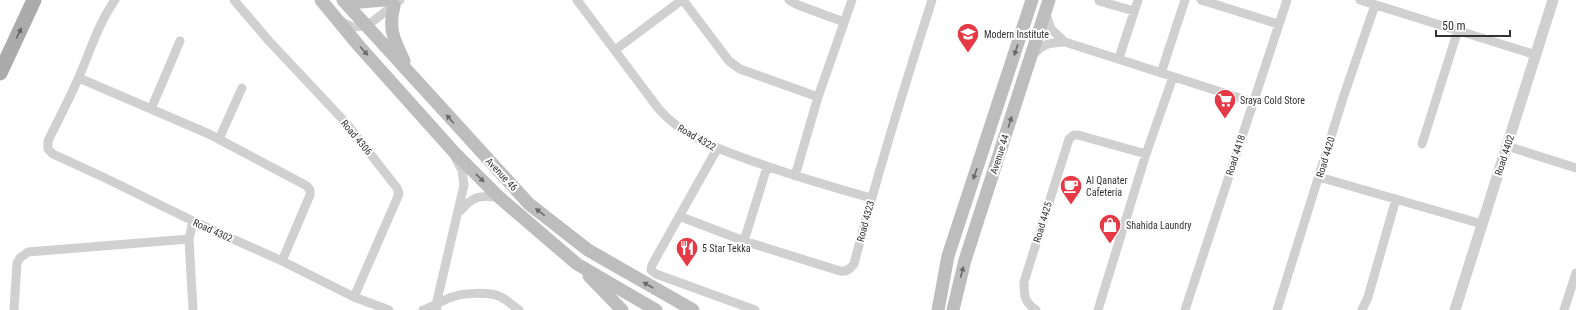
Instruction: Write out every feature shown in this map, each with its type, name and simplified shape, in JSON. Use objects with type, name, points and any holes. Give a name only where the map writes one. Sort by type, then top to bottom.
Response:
[{"type":"main road","points":[[0,73],[34,0]]},
{"type":"main road","name":"Avenue 46","points":[[321,0],[454,152],[500,198],[577,264],[656,310]]},
{"type":"main road","points":[[343,0],[361,2],[393,2],[391,22],[392,34],[410,73]]},
{"type":"main road","name":"Avenue 46","points":[[343,0],[529,204],[588,250],[684,308]]},
{"type":"main road","name":"Avenue 44","points":[[938,310],[944,273],[950,249],[1032,0]]},
{"type":"main road","name":"Avenue 44","points":[[953,310],[965,260],[1047,6]]},
{"type":"main road","points":[[577,264],[622,310]]},
{"type":"street","points":[[115,0],[108,10],[88,52],[78,78],[219,139],[307,186],[310,190],[310,195],[282,261]]},
{"type":"street","name":"Road 4306","points":[[234,0],[269,41],[347,124],[397,188],[399,194],[354,297]]},
{"type":"street","name":"Road 4322","points":[[577,0],[665,116],[681,128],[717,149],[795,176],[871,198]]},
{"type":"street","points":[[615,50],[683,0],[729,61],[740,69],[818,97]]},
{"type":"street","points":[[789,0],[798,5],[844,22]]},
{"type":"street","points":[[795,176],[818,97],[852,0]]},
{"type":"street","name":"Road 4323","points":[[679,216],[744,240],[840,271],[848,270],[854,264],[871,198],[932,0]]},
{"type":"street","points":[[1119,58],[1138,0]]},
{"type":"street","points":[[1161,73],[1184,0]]},
{"type":"street","points":[[1201,0],[1278,24]]},
{"type":"street","name":"Road 4418","points":[[1184,310],[1287,0]]},
{"type":"street","points":[[1360,0],[1536,55]]},
{"type":"street","name":"Road 4402","points":[[1455,310],[1553,0]]},
{"type":"street","points":[[1099,1],[1134,11]]},
{"type":"street","points":[[337,19],[353,27],[367,26],[393,2]]},
{"type":"street","name":"Road 4420","points":[[1277,310],[1344,95],[1375,5]]},
{"type":"street","points":[[1047,6],[1051,29],[1065,42]]},
{"type":"street","points":[[1422,144],[1458,30]]},
{"type":"street","points":[[151,109],[180,41]]},
{"type":"street","points":[[1031,56],[1043,45],[1065,42],[1119,58],[1252,102]]},
{"type":"street","points":[[1098,310],[1146,154],[1173,77]]},
{"type":"street","name":"Road 4302","points":[[78,78],[48,141],[48,149],[53,154],[193,221],[282,261],[354,297],[389,310]]},
{"type":"street","points":[[219,139],[242,88]]},
{"type":"street","name":"Road 4425","points":[[1036,310],[1030,306],[1024,295],[1024,282],[1069,139],[1074,135],[1078,135],[1146,154]]},
{"type":"street","points":[[1507,146],[1576,168]]},
{"type":"street","points":[[717,149],[652,265],[652,270],[656,274],[755,310]]},
{"type":"street","points":[[437,308],[464,182],[462,170],[454,156],[454,152]]},
{"type":"street","points":[[744,240],[767,167]]},
{"type":"street","points":[[1319,177],[1482,224]]},
{"type":"street","points":[[458,214],[473,198],[485,196],[500,198]]},
{"type":"street","points":[[1362,310],[1368,297],[1396,199]]},
{"type":"street","points":[[193,221],[189,239],[193,310]]},
{"type":"street","points":[[14,310],[17,263],[20,258],[28,252],[189,239]]},
{"type":"street","points":[[1564,310],[1576,273]]},
{"type":"street","points":[[423,310],[437,308],[449,298],[467,294],[487,293],[501,297],[519,310]]},
{"type":"place","name":"Modern Institute","points":[[968,54]]},
{"type":"place","name":"Sraya Cold Store","points":[[1225,120]]},
{"type":"place","name":"Al Qanater Cafeteria","points":[[1071,206]]},
{"type":"place","name":"Shahida Laundry","points":[[1110,244]]},
{"type":"place","name":"5 Star Tekka","points":[[687,268]]}]
